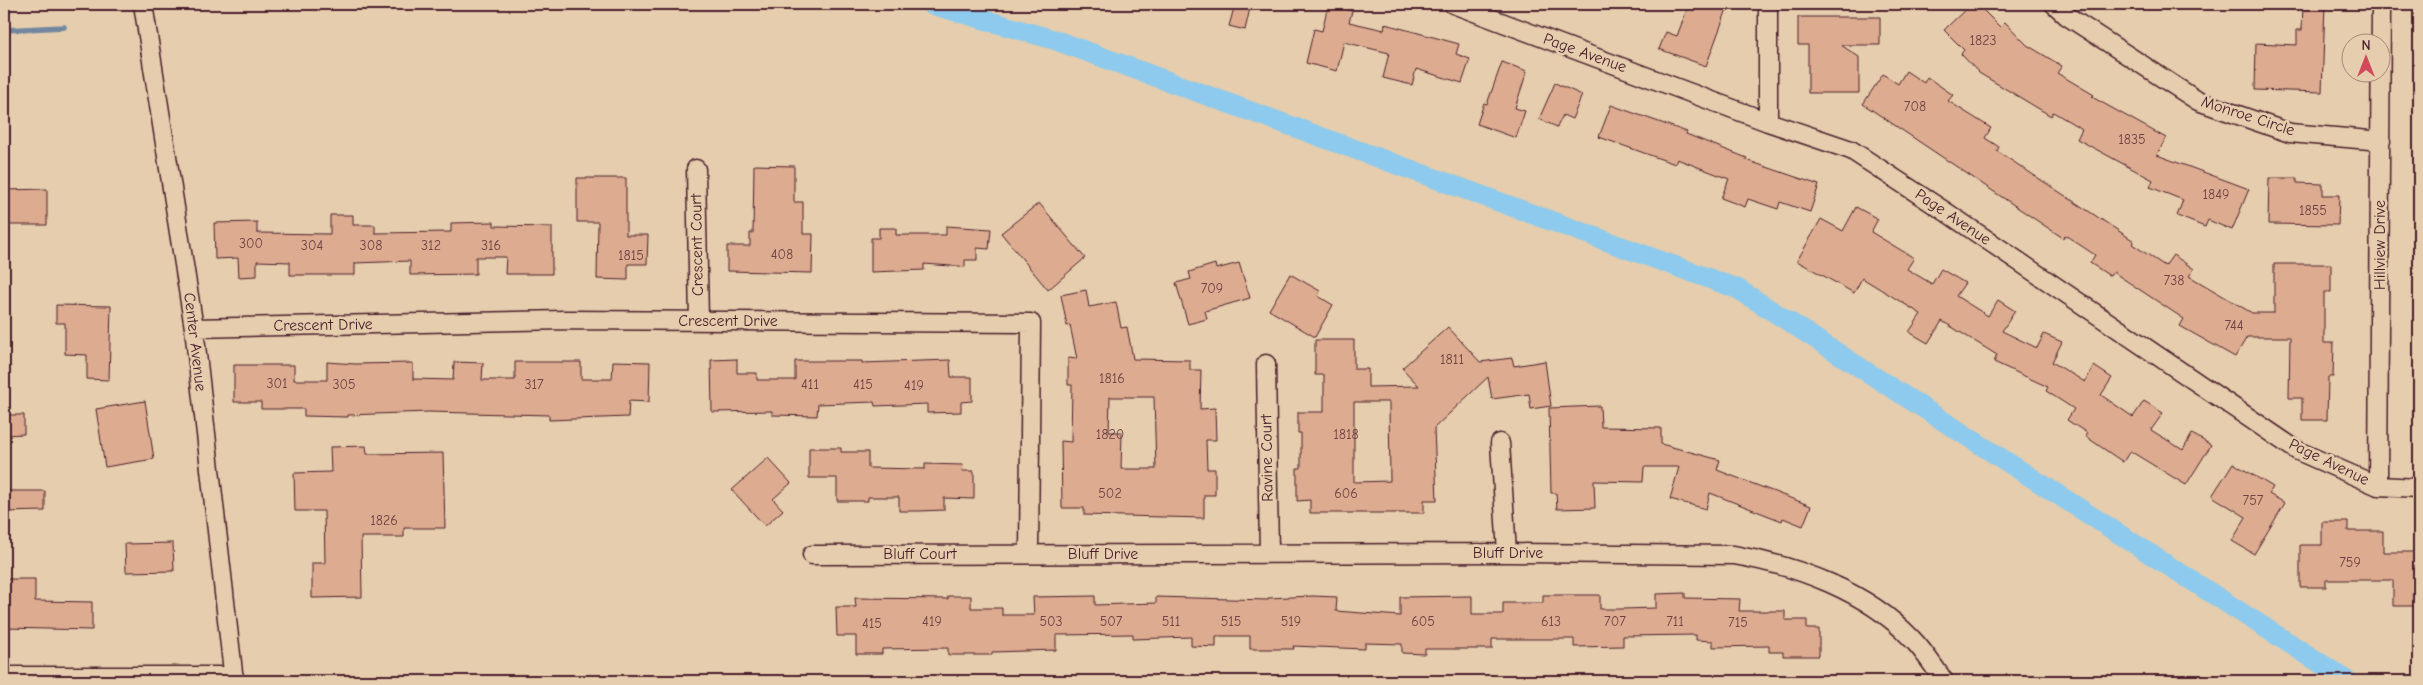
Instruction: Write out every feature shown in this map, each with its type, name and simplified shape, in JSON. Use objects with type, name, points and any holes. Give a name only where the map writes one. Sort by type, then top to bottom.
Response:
[{"type":"street","name":"Center Avenue","points":[[143,4],[194,328],[234,679]]},
{"type":"street","name":"Page Avenue","points":[[1453,4],[1768,122],[1851,150],[1946,212],[2298,451],[2378,486],[2419,488]]},
{"type":"street","points":[[1768,4],[1768,122]]},
{"type":"street","name":"Monroe Circle","points":[[2054,4],[2067,16],[2198,100],[2290,133],[2381,141]]},
{"type":"street","name":"Hillview Drive","points":[[2378,486],[2381,4]]},
{"type":"street","name":"Crescent Court","points":[[696,169],[699,320]]},
{"type":"street","name":"Crescent Drive","points":[[194,328],[555,320],[1031,323],[1029,554]]},
{"type":"street","name":"Ravine Court","points":[[1266,364],[1269,553]]},
{"type":"street","points":[[1500,443],[1507,553]]},
{"type":"street","name":"Bluff Drive","points":[[1029,554],[1507,553],[1704,554],[1734,556],[1770,562],[1830,583],[1865,602],[1912,639],[1944,681]]},
{"type":"street","name":"Bluff Court","points":[[812,555],[1029,554]]},
{"type":"street","points":[[4,676],[234,679]]},
{"type":"building","points":[[1235,4],[1251,4],[1245,30],[1229,26]]},
{"type":"building","points":[[1689,4],[1711,4],[1727,9],[1706,66],[1659,49],[1666,32],[1677,36]]},
{"type":"building","points":[[1971,4],[1977,4],[2000,27],[2005,22],[2027,45],[2062,66],[2057,73],[2094,95],[2092,97],[2166,138],[2157,155],[2249,189],[2232,230],[2208,220],[2205,227],[2177,216],[2183,200],[2150,187],[2153,180],[2077,139],[2082,129],[2053,112],[2051,116],[1979,73],[1961,54],[1964,50],[1944,30]]},
{"type":"building","points":[[2303,4],[2325,4],[2322,92],[2255,90],[2256,43],[2297,45],[2297,30],[2302,30]]},
{"type":"building","points":[[1328,5],[1352,11],[1349,22],[1384,30],[1385,24],[1459,44],[1456,54],[1470,59],[1462,83],[1416,69],[1412,85],[1383,78],[1389,53],[1344,42],[1337,71],[1306,63],[1314,29],[1322,31]]},
{"type":"building","points":[[1798,17],[1880,17],[1880,45],[1841,45],[1859,57],[1859,93],[1808,93],[1808,45],[1798,45]]},
{"type":"building","points":[[1502,62],[1527,71],[1515,108],[1525,111],[1516,138],[1477,124],[1484,103],[1487,104]]},
{"type":"building","points":[[1906,71],[1924,83],[1927,77],[1953,95],[1948,101],[1991,128],[1985,138],[1999,147],[1997,151],[2134,241],[2132,244],[2165,266],[2173,255],[2194,269],[2189,276],[2252,313],[2274,313],[2274,264],[2331,264],[2331,292],[2324,292],[2324,343],[2334,343],[2333,377],[2328,377],[2327,420],[2302,420],[2302,398],[2289,398],[2290,337],[2247,337],[2235,357],[2180,326],[2184,319],[2113,272],[2110,276],[2090,263],[2095,255],[2065,235],[2063,238],[1863,104],[1883,74],[1898,84]]},
{"type":"building","points":[[1555,83],[1582,95],[1572,119],[1563,115],[1557,127],[1539,119]]},
{"type":"building","points":[[1611,105],[1687,132],[1686,134],[1747,158],[1746,160],[1819,185],[1810,212],[1780,202],[1778,209],[1748,199],[1745,207],[1721,198],[1729,179],[1677,159],[1675,164],[1599,137]]},
{"type":"building","points":[[754,165],[794,166],[794,202],[803,202],[803,234],[813,234],[812,273],[727,271],[727,246],[750,246],[750,233],[753,233]]},
{"type":"building","points":[[577,178],[626,178],[626,235],[648,235],[647,264],[628,264],[628,280],[597,279],[598,222],[577,222]]},
{"type":"building","points":[[2269,178],[2297,178],[2297,183],[2323,184],[2323,195],[2339,195],[2338,225],[2268,224]]},
{"type":"building","points":[[47,189],[47,225],[4,225],[4,190]]},
{"type":"building","points":[[1039,203],[1085,258],[1048,290],[1001,233]]},
{"type":"building","points":[[1856,207],[1878,219],[1871,232],[1914,258],[1907,269],[1932,284],[1941,269],[1965,283],[1956,296],[1988,316],[1998,300],[2015,311],[2002,331],[2037,348],[2044,334],[2062,342],[2052,362],[2085,382],[2094,366],[2112,378],[2101,395],[2133,417],[2144,401],[2163,413],[2151,430],[2183,450],[2192,434],[2211,445],[2186,485],[2130,451],[2123,462],[2085,436],[2087,433],[2067,420],[2074,409],[2046,391],[2048,387],[1994,362],[1997,355],[1942,321],[1928,343],[1909,332],[1921,314],[1862,278],[1854,293],[1797,261],[1821,219],[1843,231]]},
{"type":"building","points":[[330,215],[353,215],[353,225],[375,225],[375,233],[451,232],[451,223],[494,222],[494,226],[552,227],[552,274],[505,274],[506,257],[476,257],[476,274],[410,275],[410,261],[355,263],[355,275],[290,275],[290,262],[257,261],[257,276],[239,277],[238,258],[215,259],[214,223],[257,222],[257,233],[330,234]]},
{"type":"building","points":[[946,226],[991,229],[989,249],[977,248],[977,260],[965,260],[965,267],[924,264],[924,270],[871,272],[871,238],[879,238],[879,228],[896,228],[896,235],[946,235]]},
{"type":"building","points":[[1239,263],[1250,298],[1205,311],[1207,319],[1188,324],[1176,283],[1191,279],[1189,272],[1215,264],[1216,269]]},
{"type":"building","points":[[1290,274],[1320,291],[1318,296],[1333,305],[1315,337],[1269,310]]},
{"type":"building","points":[[1086,290],[1089,307],[1116,302],[1121,328],[1127,327],[1133,359],[1190,360],[1190,370],[1201,370],[1200,409],[1215,408],[1216,440],[1206,440],[1207,469],[1215,469],[1215,495],[1204,495],[1204,518],[1084,515],[1084,508],[1062,508],[1061,441],[1071,442],[1072,385],[1068,385],[1068,358],[1077,359],[1070,325],[1067,326],[1061,295]],"holes":[[[1110,397],[1154,397],[1156,469],[1121,469],[1122,432],[1109,432]]]},
{"type":"building","points":[[56,305],[111,306],[109,380],[87,379],[87,355],[65,354],[65,323],[56,323]]},
{"type":"building","points":[[1448,327],[1480,362],[1512,358],[1514,366],[1545,361],[1551,406],[1531,409],[1529,394],[1492,399],[1488,377],[1434,428],[1437,500],[1424,500],[1424,513],[1310,513],[1310,500],[1297,501],[1297,468],[1301,468],[1301,433],[1298,433],[1298,412],[1324,412],[1324,375],[1315,375],[1315,340],[1354,340],[1354,369],[1368,369],[1368,387],[1419,386],[1402,368]],"holes":[[[1354,402],[1389,402],[1390,481],[1354,482]]]},
{"type":"building","points":[[737,359],[737,373],[757,373],[757,380],[795,380],[795,361],[862,361],[862,363],[950,360],[951,377],[972,377],[972,401],[961,402],[961,412],[927,413],[927,404],[875,406],[874,402],[818,404],[817,416],[772,415],[772,411],[712,412],[711,360]]},
{"type":"building","points":[[613,361],[650,362],[649,402],[629,401],[628,417],[549,420],[549,415],[428,412],[348,415],[348,417],[304,416],[304,409],[261,409],[261,402],[234,402],[234,365],[294,365],[294,380],[327,380],[327,362],[355,364],[413,363],[413,379],[453,380],[454,362],[483,363],[482,380],[515,380],[515,362],[581,362],[581,379],[612,379]]},
{"type":"building","points":[[145,401],[154,459],[105,467],[96,409]]},
{"type":"building","points":[[1600,406],[1601,427],[1661,428],[1661,444],[1720,460],[1717,470],[1811,506],[1803,526],[1783,518],[1782,521],[1710,493],[1706,509],[1670,499],[1679,467],[1644,467],[1643,482],[1594,481],[1595,508],[1557,509],[1556,493],[1551,493],[1549,408]]},
{"type":"building","points":[[4,415],[24,415],[24,434],[4,435]]},
{"type":"building","points":[[366,446],[367,454],[443,453],[445,528],[404,528],[404,537],[361,537],[362,597],[312,598],[312,563],[325,563],[324,511],[295,511],[294,473],[331,472],[330,447]]},
{"type":"building","points":[[809,448],[841,448],[841,452],[868,452],[868,468],[925,469],[925,464],[963,465],[962,471],[974,471],[974,499],[944,498],[944,510],[919,511],[899,511],[899,497],[868,497],[868,501],[837,501],[837,478],[809,478]]},
{"type":"building","points":[[768,458],[791,483],[773,499],[783,510],[765,526],[732,490]]},
{"type":"building","points":[[2233,463],[2273,487],[2269,494],[2285,503],[2254,554],[2232,541],[2246,517],[2212,496]]},
{"type":"building","points":[[4,491],[45,491],[45,511],[4,512]]},
{"type":"building","points":[[2322,522],[2348,522],[2348,531],[2383,531],[2383,552],[2419,552],[2419,606],[2393,606],[2393,580],[2326,580],[2326,587],[2300,587],[2300,545],[2322,545]]},
{"type":"building","points":[[173,543],[174,571],[126,572],[125,544]]},
{"type":"building","points":[[4,579],[35,579],[35,601],[92,602],[92,630],[4,628]]},
{"type":"building","points":[[1685,593],[1685,598],[1740,599],[1739,611],[1785,611],[1785,620],[1807,620],[1807,629],[1819,629],[1819,656],[1783,656],[1783,652],[1769,652],[1769,646],[1713,647],[1713,641],[1696,640],[1696,635],[1623,636],[1623,646],[1574,647],[1574,639],[1492,639],[1492,649],[1425,649],[1425,654],[1402,653],[1402,644],[1365,643],[1365,649],[1293,646],[1294,649],[1250,649],[1250,636],[1216,636],[1216,647],[1191,646],[1191,637],[1133,639],[1133,634],[1056,635],[1056,650],[992,652],[992,655],[948,655],[948,648],[882,649],[882,654],[856,654],[856,636],[837,636],[836,607],[856,607],[855,598],[948,599],[948,596],[971,596],[971,608],[1002,608],[1002,615],[1034,615],[1033,597],[1095,596],[1095,605],[1156,603],[1156,597],[1268,600],[1268,598],[1313,596],[1337,597],[1336,611],[1400,616],[1400,597],[1472,596],[1472,614],[1503,614],[1503,603],[1543,603],[1543,595],[1600,595],[1600,609],[1622,609],[1656,608],[1656,594]]},
{"type":"waterway","points":[[930,4],[1055,40],[1738,289],[2348,681]]},
{"type":"waterway","points":[[4,30],[64,27]]}]
